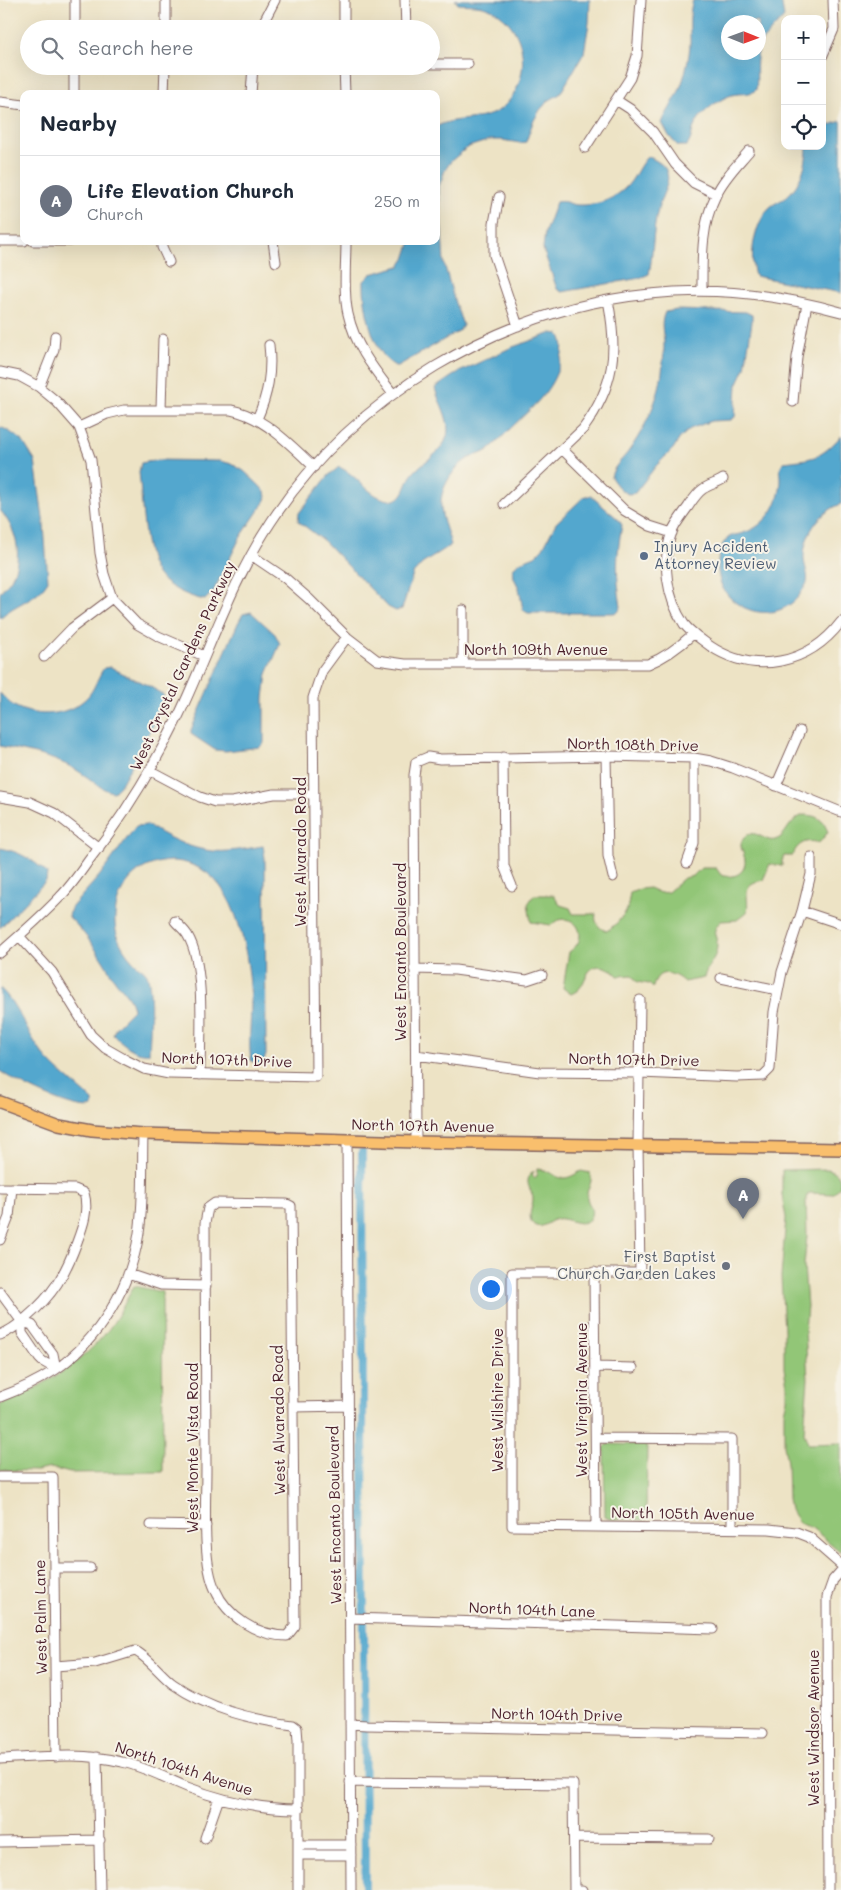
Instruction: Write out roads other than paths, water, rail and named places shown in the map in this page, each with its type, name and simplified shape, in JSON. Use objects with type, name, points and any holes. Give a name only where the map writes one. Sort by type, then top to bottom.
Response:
[{"type":"main road","name":"North 107th Avenue","points":[[0,1093],[4,1103],[46,1119],[77,1128],[143,1134],[416,1142],[841,1149]]},
{"type":"street","points":[[75,0],[75,20]]},
{"type":"street","points":[[166,0],[166,20]]},
{"type":"street","points":[[265,20],[275,0]]},
{"type":"street","points":[[344,0],[344,20]]},
{"type":"street","points":[[405,0],[406,20]]},
{"type":"street","points":[[585,148],[630,78],[638,56],[641,0]]},
{"type":"street","points":[[826,48],[834,29],[832,0]]},
{"type":"street","points":[[440,64],[468,64]]},
{"type":"street","points":[[74,75],[74,90]]},
{"type":"street","points":[[164,90],[165,75]]},
{"type":"street","points":[[251,90],[252,75]]},
{"type":"street","points":[[344,75],[344,90]]},
{"type":"street","points":[[616,100],[630,110],[653,132],[675,164],[694,183],[716,194]]},
{"type":"street","points":[[0,102],[20,104]]},
{"type":"street","points":[[702,292],[702,259],[705,232],[716,194],[749,151]]},
{"type":"street","points":[[499,197],[494,224],[494,254],[518,326]]},
{"type":"street","points":[[0,241],[20,241]]},
{"type":"street","points":[[162,245],[169,262]]},
{"type":"street","points":[[273,245],[276,262]]},
{"type":"street","points":[[346,245],[346,299],[350,322],[358,344],[368,361],[393,394]]},
{"type":"street","name":"West Crystal Gardens Parkway","points":[[0,953],[61,896],[121,818],[151,771],[180,713],[229,600],[272,520],[314,467],[350,430],[393,394],[426,371],[463,351],[518,326],[560,311],[608,300],[651,294],[702,292],[780,298],[841,312]]},
{"type":"street","points":[[504,504],[582,429],[593,415],[604,393],[614,351],[613,326],[608,300]]},
{"type":"street","points":[[793,402],[797,357],[807,304]]},
{"type":"street","points":[[39,387],[54,349],[55,336]]},
{"type":"street","points":[[161,409],[163,339]]},
{"type":"street","points":[[256,419],[266,399],[269,384],[270,344]]},
{"type":"street","points":[[0,372],[19,376],[39,387],[57,402],[79,427],[91,460],[100,553],[104,574],[112,598],[137,624],[158,636],[204,656]]},
{"type":"street","points":[[79,427],[114,411],[161,409],[231,410],[256,419],[294,448],[314,467]]},
{"type":"street","points":[[562,448],[625,511],[650,526],[672,533]]},
{"type":"street","points":[[723,479],[701,490],[685,511],[672,533],[667,560],[668,585],[674,606],[693,634],[724,655],[749,662],[767,662],[785,660],[802,655],[838,633],[841,622]]},
{"type":"street","name":"North 109th Avenue","points":[[252,555],[285,578],[347,637],[377,660],[404,664],[648,664],[671,653],[693,634]]},
{"type":"street","points":[[44,657],[72,628],[112,598]]},
{"type":"street","points":[[463,610],[463,664]]},
{"type":"street","name":"West Alvarado Road","points":[[316,1077],[314,698],[322,671],[347,637]]},
{"type":"street","points":[[776,786],[800,731]]},
{"type":"street","points":[[606,756],[608,856],[613,877]]},
{"type":"street","name":"North 108th Drive","points":[[416,762],[428,757],[440,759],[606,756],[711,760],[841,812]]},
{"type":"street","points":[[503,757],[504,866],[512,886]]},
{"type":"street","points":[[687,862],[694,843],[694,758]]},
{"type":"street","name":"West Encanto Boulevard","points":[[416,762],[414,775],[416,1142]]},
{"type":"street","points":[[151,771],[215,802],[232,802],[274,794],[314,794]]},
{"type":"street","points":[[0,797],[30,802],[54,813],[99,848]]},
{"type":"street","points":[[721,978],[778,990],[811,874],[811,857]]},
{"type":"street","points":[[802,910],[841,924]]},
{"type":"street","points":[[175,921],[188,936],[198,964],[201,1002],[200,1075]]},
{"type":"street","name":"North 107th Drive","points":[[19,936],[52,972],[91,1035],[105,1048],[144,1069],[169,1074],[316,1077]]},
{"type":"street","points":[[414,969],[455,970],[527,980],[542,975]]},
{"type":"street","name":"North 107th Drive","points":[[416,1055],[540,1072],[763,1076],[770,1069],[772,1028],[778,990]]},
{"type":"street","points":[[594,1272],[640,1273],[638,1145],[640,1000]]},
{"type":"street","points":[[0,1397],[56,1369],[83,1345],[103,1321],[117,1298],[128,1274],[140,1227],[143,1134]]},
{"type":"street","name":"West Encanto Boulevard","points":[[347,1140],[351,1890]]},
{"type":"street","points":[[0,1188],[75,1189],[84,1194],[86,1209],[83,1228],[71,1261],[49,1296],[22,1322],[0,1335]]},
{"type":"street","points":[[0,1240],[10,1217],[12,1188]]},
{"type":"street","name":"West Monte Vista Road","points":[[291,1206],[287,1204],[215,1203],[208,1208],[205,1223],[206,1526],[210,1576],[220,1599],[227,1609],[258,1631],[273,1636],[287,1636],[291,1632]]},
{"type":"street","name":"West Alvarado Road","points":[[291,1206],[295,1626],[291,1632]]},
{"type":"street","name":"West Wilshire Drive","points":[[512,1526],[512,1273],[594,1272]]},
{"type":"street","name":"West Virginia Avenue","points":[[594,1272],[596,1526]]},
{"type":"street","points":[[128,1274],[168,1286],[206,1286]]},
{"type":"street","points":[[0,1292],[22,1322],[32,1326],[53,1354],[56,1369]]},
{"type":"street","points":[[22,1322],[22,1333],[42,1361],[56,1369]]},
{"type":"street","points":[[32,1347],[42,1339]]},
{"type":"street","points":[[596,1367],[633,1368]]},
{"type":"street","points":[[293,1407],[348,1406]]},
{"type":"street","points":[[596,1438],[732,1439],[732,1527]]},
{"type":"street","name":"West Palm Lane","points":[[0,1477],[54,1477],[56,1757]]},
{"type":"street","points":[[151,1525],[206,1526]]},
{"type":"street","name":"North 105th Avenue","points":[[512,1526],[732,1527],[796,1532],[809,1537],[841,1565]]},
{"type":"street","points":[[54,1568],[90,1568]]},
{"type":"street","name":"West Windsor Avenue","points":[[828,1890],[827,1596],[833,1580],[841,1571]]},
{"type":"street","name":"North 104th Lane","points":[[350,1618],[713,1629]]},
{"type":"street","points":[[56,1666],[95,1663],[135,1651],[173,1684],[203,1701],[233,1714],[293,1725],[297,1728],[298,1890]]},
{"type":"street","name":"North 104th Drive","points":[[350,1724],[763,1733]]},
{"type":"street","name":"North 104th Avenue","points":[[0,1759],[56,1757],[97,1758],[124,1762],[219,1798],[245,1805],[272,1809],[298,1809]]},
{"type":"street","points":[[97,1758],[100,1890]]},
{"type":"street","points":[[350,1782],[573,1784],[574,1890],[582,1890]]},
{"type":"street","points":[[205,1838],[219,1798]]},
{"type":"street","points":[[574,1838],[709,1839]]},
{"type":"street","points":[[0,1842],[100,1840]]},
{"type":"street","points":[[299,1850],[351,1850]]},
{"type":"water","points":[[455,0],[590,0],[589,23],[584,53],[560,94],[548,101],[540,110],[533,122],[526,142],[490,140],[468,147],[451,161],[445,170],[440,184],[440,125],[452,121],[486,116],[502,108],[512,96],[519,83],[522,69],[522,54],[519,40],[512,27],[502,16],[489,8],[478,5],[458,4]]},
{"type":"water","points":[[693,0],[781,0],[784,15],[781,15],[781,20],[766,37],[766,15],[721,15],[721,60],[757,60],[756,90],[750,93],[729,96],[718,101],[697,122],[687,146],[678,146],[669,136],[662,123],[679,91],[685,73],[690,47],[691,7]]},
{"type":"water","points":[[841,121],[841,293],[755,276],[753,268],[754,241],[763,216],[770,207],[785,198],[796,186],[804,167],[807,150],[826,150],[826,127]]},
{"type":"water","points":[[648,156],[663,165],[668,178],[656,218],[649,274],[640,278],[562,292],[557,289],[543,249],[545,232],[556,202],[585,205],[599,203],[612,198],[628,185]]},
{"type":"water","points":[[440,202],[444,263],[463,325],[459,331],[395,366],[380,351],[370,328],[365,303],[364,281],[371,274],[400,266],[405,259],[410,245],[440,245]]},
{"type":"water","points":[[677,310],[746,312],[752,315],[745,368],[737,385],[735,417],[731,420],[711,421],[690,429],[680,438],[673,449],[656,466],[635,493],[628,494],[618,487],[611,477],[612,473],[637,438],[653,408],[661,380],[664,342],[663,316],[665,312]]},
{"type":"water","points":[[552,333],[559,334],[563,346],[561,359],[553,381],[541,398],[494,445],[465,461],[453,472],[445,486],[441,502],[442,516],[451,545],[422,564],[413,574],[402,609],[396,611],[388,607],[324,541],[298,521],[299,513],[329,475],[339,467],[376,495],[390,500],[398,498],[404,492],[411,476],[441,448],[447,436],[446,418],[435,388],[457,373],[510,348]]},
{"type":"water","points":[[0,427],[22,440],[35,461],[44,525],[48,581],[32,597],[0,618],[0,594],[15,570],[17,552],[14,534],[6,517],[0,510]]},
{"type":"water","points":[[841,436],[841,504],[825,513],[809,534],[804,551],[808,577],[806,585],[793,602],[779,610],[756,612],[741,606],[724,590],[719,577],[718,562],[723,543],[734,535],[753,529],[770,514],[779,495],[781,468],[784,462],[802,460],[821,454]]},
{"type":"water","points":[[158,460],[220,461],[232,464],[244,471],[265,492],[265,501],[240,538],[213,592],[205,600],[170,586],[155,571],[151,562],[145,537],[139,472],[141,463]]},
{"type":"water","points":[[585,496],[591,496],[618,519],[622,525],[617,566],[621,607],[618,612],[613,613],[528,613],[523,610],[513,568],[520,562],[535,556],[543,548],[556,523]]},
{"type":"water","points":[[251,612],[275,634],[280,644],[267,674],[264,698],[264,743],[260,747],[226,751],[215,750],[191,734],[191,730],[238,623],[243,614]]},
{"type":"water","points":[[111,667],[153,688],[164,696],[164,703],[144,743],[120,786],[114,792],[102,788],[88,777],[65,764],[44,756],[0,746],[0,693],[12,705],[33,713],[44,714],[64,711],[82,702],[91,692],[104,668]]},
{"type":"water","points":[[147,825],[175,840],[206,850],[228,851],[263,846],[265,858],[266,1055],[262,1065],[251,1061],[250,987],[239,924],[231,904],[221,887],[208,874],[192,865],[181,862],[159,862],[141,870],[129,880],[118,901],[115,924],[120,943],[127,954],[147,974],[149,981],[151,1013],[149,1053],[134,1050],[113,1034],[116,1027],[133,1010],[131,1002],[89,940],[69,917],[71,908],[100,875],[136,826]]},
{"type":"water","points":[[0,848],[13,851],[25,857],[47,873],[46,881],[0,928]]},
{"type":"water","points":[[0,988],[12,1003],[42,1053],[93,1101],[93,1107],[73,1106],[46,1096],[0,1071]]},
{"type":"waterway","points":[[362,1152],[365,1890]]},
{"type":"place","name":"Injury Accident Attorney Review","points":[[644,556]]},
{"type":"place","name":"Life Elevation Church","points":[[743,1219]]},
{"type":"place","name":"First Baptist Church Garden Lakes","points":[[726,1266]]}]
